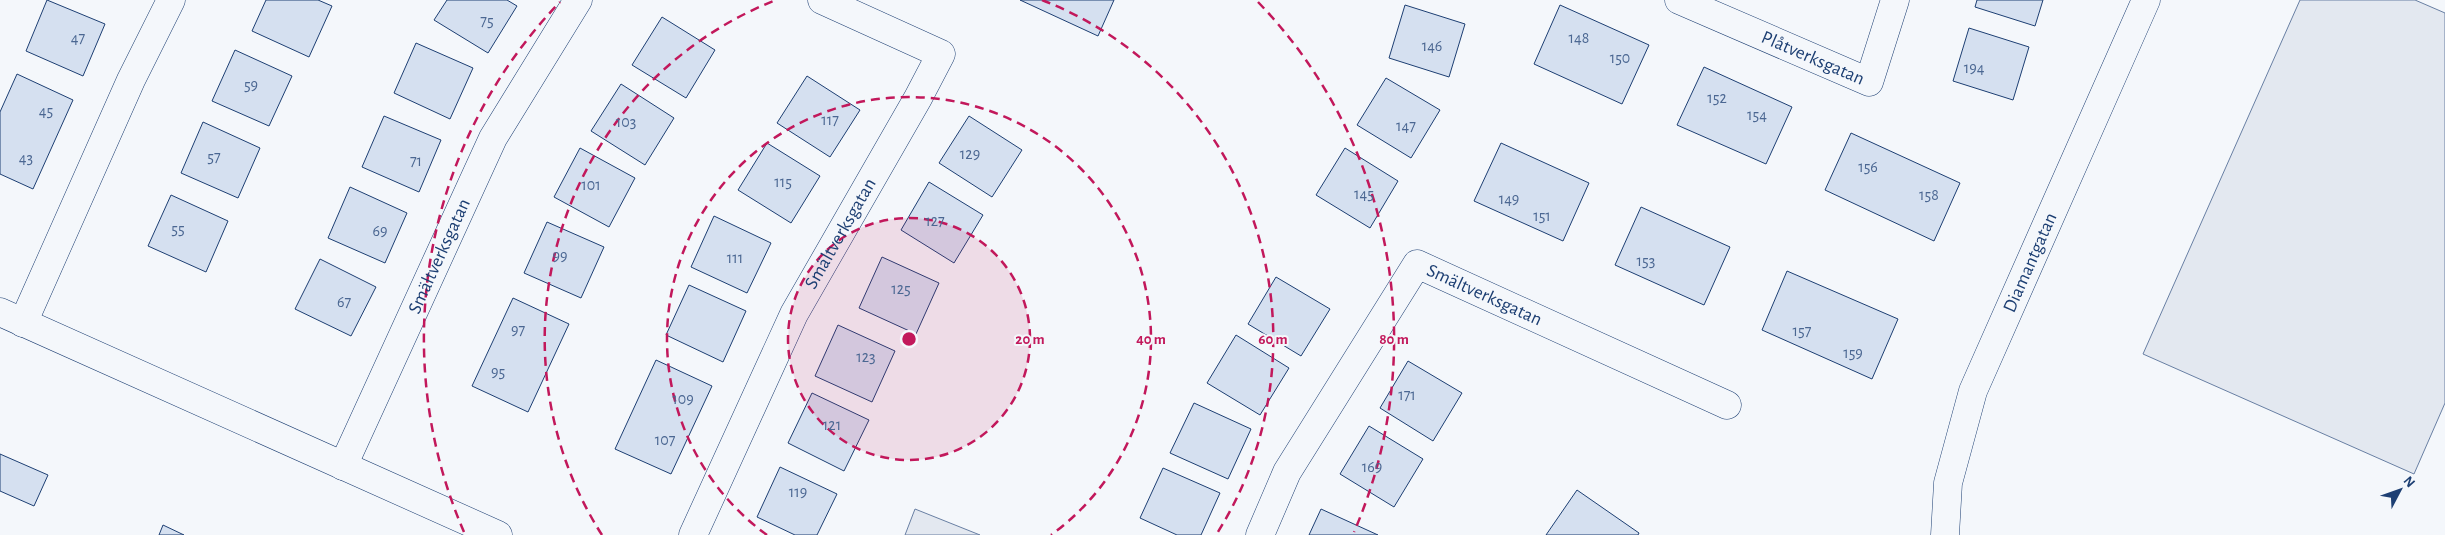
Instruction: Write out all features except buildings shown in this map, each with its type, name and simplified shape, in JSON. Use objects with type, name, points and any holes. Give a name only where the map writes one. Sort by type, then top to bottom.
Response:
[{"type":"street","points":[[171,0],[12,317],[498,535]]},
{"type":"street","name":"Smältverksgatan","points":[[343,466],[493,138],[578,0]]},
{"type":"street","name":"Smältverksgatan","points":[[693,535],[794,314],[918,98],[941,54],[822,0]]},
{"type":"street","name":"Plåtverksgatan","points":[[1679,0],[1869,82],[1895,0]]},
{"type":"street","name":"Diamantgatan","points":[[1945,535],[1948,483],[1973,391],[2146,0]]},
{"type":"street","name":"Smältverksgatan","points":[[1260,535],[1287,472],[1417,264],[1727,405]]},
{"type":"shaded area","points":[[2300,0],[2415,0],[2445,13],[2445,403],[2414,474],[2143,354]]},
{"type":"shaded area","points":[[915,509],[980,535],[905,535]]}]
